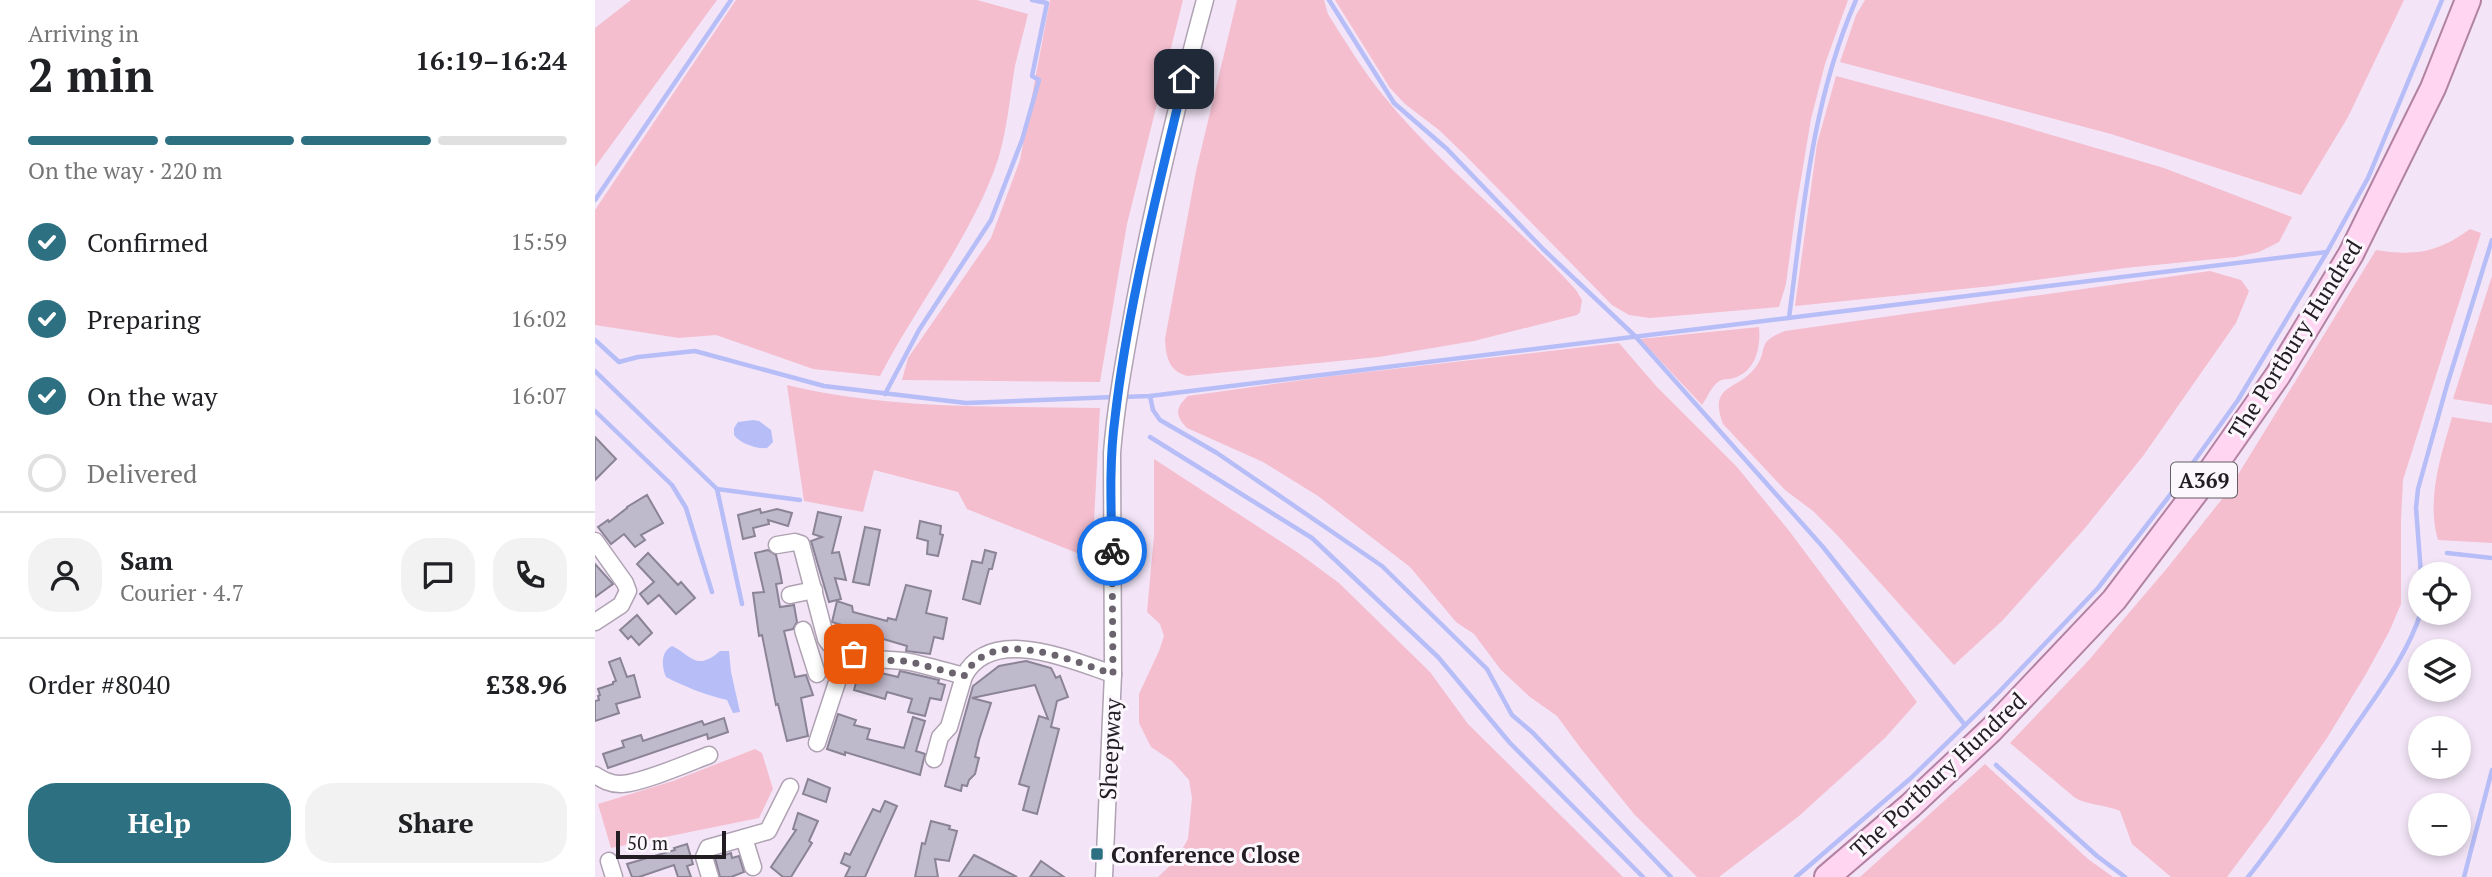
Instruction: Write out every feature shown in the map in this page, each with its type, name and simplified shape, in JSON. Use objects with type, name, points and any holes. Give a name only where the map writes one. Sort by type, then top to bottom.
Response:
[{"type":"main road","name":"The Portbury Hundred","points":[[1827,877],[1910,806],[1991,730],[2114,600],[2201,485],[2278,375],[2351,254],[2433,88],[2468,0]]},
{"type":"street","name":"Sheepway","points":[[1104,877],[1113,674],[1112,453],[1118,397],[1144,252],[1205,0]]},
{"type":"street","points":[[595,541],[628,591],[621,606],[595,622]]},
{"type":"street","points":[[777,545],[795,542],[800,544],[827,641],[833,647],[876,660],[907,661],[964,676]]},
{"type":"street","points":[[790,595],[814,590]]},
{"type":"street","points":[[803,630],[817,674]]},
{"type":"street","points":[[810,653],[827,641]]},
{"type":"street","points":[[933,759],[933,734],[949,727],[964,676],[970,667],[987,655],[1005,649],[1035,650],[1113,674]]},
{"type":"street","points":[[817,743],[847,652]]},
{"type":"street","points":[[595,775],[605,781],[627,783],[709,755]]},
{"type":"street","points":[[710,877],[704,857],[708,848],[771,828],[790,787]]},
{"type":"street","points":[[744,838],[753,867]]},
{"type":"street","points":[[608,861],[614,877]]},
{"type":"shaded area","points":[[631,0],[717,0],[595,167],[595,28]]},
{"type":"shaded area","points":[[736,0],[977,0],[1028,14],[1015,66],[1005,132],[983,198],[880,376],[813,369],[716,335],[679,338],[595,325],[595,210]]},
{"type":"shaded area","points":[[1050,0],[1183,0],[1127,224],[1100,382],[902,380],[908,358],[991,238],[1020,160]]},
{"type":"shaded area","points":[[1237,0],[1324,0],[1328,14],[1382,94],[1428,145],[1576,290],[1582,300],[1580,312],[1577,315],[1474,341],[1379,357],[1187,376],[1176,370],[1167,357],[1165,339],[1196,171]]},
{"type":"shaded area","points":[[1335,0],[1848,0],[1825,64],[1811,119],[1786,284],[1779,307],[1650,318],[1629,315],[1612,305],[1463,153],[1390,88]]},
{"type":"shaded area","points":[[1865,0],[2404,0],[2348,117],[2301,195],[2111,134],[1840,62],[1856,15]]},
{"type":"shaded area","points":[[1836,76],[2001,120],[2164,168],[2292,217],[2279,242],[2259,252],[2236,257],[1795,306],[1817,144]]},
{"type":"shaded area","points":[[2470,229],[2481,233],[2403,480],[2401,604],[2389,632],[2327,738],[2227,877],[2171,877],[2132,844],[2120,811],[2074,797],[2010,743],[2088,661],[2226,494],[2376,250],[2402,253],[2425,251],[2447,243]]},
{"type":"shaded area","points":[[2210,271],[2241,280],[2249,291],[2236,323],[2143,456],[2085,528],[2003,620],[1954,665],[1838,536],[1813,511],[1785,490],[1723,424],[1719,411],[1722,395],[1755,368],[1769,339],[1785,331]]},
{"type":"shaded area","points":[[2492,276],[2492,405],[2453,399]]},
{"type":"shaded area","points":[[1759,327],[1758,350],[1752,364],[1741,375],[1718,382],[1702,405],[1640,339]]},
{"type":"shaded area","points":[[1619,343],[1657,387],[1737,467],[1790,532],[1917,702],[1885,738],[1799,816],[1719,877],[1697,877],[1634,814],[1557,716],[1530,697],[1501,670],[1474,634],[1456,622],[1410,567],[1318,496],[1263,462],[1187,428],[1180,420],[1178,412],[1188,396],[1332,376]]},
{"type":"shaded area","points":[[787,385],[903,403],[1100,408],[1092,559],[967,509],[958,492],[874,470],[863,512],[804,501]]},
{"type":"shaded area","points":[[2452,417],[2492,423],[2492,543],[2438,540],[2434,493]]},
{"type":"shaded area","points":[[1154,459],[1297,552],[1339,583],[1430,672],[1468,724],[1623,877],[1158,877],[1176,860],[1188,839],[1192,798],[1189,780],[1172,761],[1151,747],[1139,723],[1139,694],[1164,636],[1160,624],[1147,612],[1154,536]]},
{"type":"shaded area","points":[[755,749],[762,753],[773,789],[759,818],[611,848],[598,804],[673,781]]},
{"type":"shaded area","points":[[1985,764],[2088,859],[2113,877],[1860,877]]},
{"type":"water","points":[[753,420],[771,430],[773,442],[767,448],[749,445],[734,435],[738,422]]},
{"type":"water","points":[[672,646],[699,661],[720,651],[729,651],[740,712],[733,713],[727,700],[666,677],[664,656]]},
{"type":"building","points":[[595,437],[616,459],[595,480]]},
{"type":"building","points":[[647,495],[663,523],[641,535],[645,540],[635,547],[624,534],[611,544],[598,527]]},
{"type":"building","points":[[760,509],[761,513],[777,509],[792,513],[788,526],[768,520],[769,524],[753,528],[755,536],[743,539],[738,515]]},
{"type":"building","points":[[818,512],[841,517],[832,553],[839,552],[846,580],[835,578],[841,599],[829,602],[811,541],[822,537],[813,534]]},
{"type":"building","points":[[920,521],[941,526],[940,534],[943,535],[938,556],[927,554],[928,541],[917,538]]},
{"type":"building","points":[[865,527],[880,530],[869,585],[853,582]]},
{"type":"building","points":[[768,550],[776,555],[780,572],[782,583],[776,584],[780,607],[794,605],[797,622],[793,629],[784,631],[795,677],[806,675],[813,695],[801,698],[808,736],[787,741],[778,704],[776,705],[762,635],[759,636],[753,593],[764,592],[755,553]]},
{"type":"building","points":[[985,550],[996,553],[980,604],[963,599],[972,561],[982,563]]},
{"type":"building","points":[[648,553],[678,585],[681,582],[695,598],[676,614],[659,595],[648,604],[640,594],[654,582],[637,564]]},
{"type":"building","points":[[595,564],[613,584],[595,597]]},
{"type":"building","points":[[906,585],[931,591],[926,613],[947,618],[943,639],[934,637],[930,654],[906,651],[907,646],[857,634],[858,630],[832,622],[837,601],[852,606],[853,612],[887,621],[888,618],[896,620]]},
{"type":"building","points":[[637,615],[652,633],[639,645],[631,636],[628,639],[620,630]]},
{"type":"building","points":[[620,658],[627,677],[634,675],[640,697],[616,704],[619,713],[595,721],[595,701],[599,700],[600,695],[598,689],[616,681],[609,662]]},
{"type":"building","points":[[1026,661],[1051,668],[1056,678],[1060,676],[1068,697],[1057,701],[1051,727],[1059,729],[1037,814],[1023,810],[1029,787],[1019,784],[1039,716],[1048,719],[1035,685],[972,698],[991,703],[975,757],[979,758],[975,774],[967,786],[962,785],[961,791],[945,786],[973,686],[999,666]]},
{"type":"building","points":[[860,668],[898,677],[900,671],[939,680],[938,683],[945,685],[941,700],[930,698],[925,716],[908,712],[912,699],[887,692],[885,699],[854,690]]},
{"type":"building","points":[[838,714],[856,720],[854,725],[870,729],[867,739],[904,748],[913,717],[925,721],[916,751],[925,754],[920,775],[827,749]]},
{"type":"building","points":[[724,718],[728,732],[708,739],[707,734],[608,768],[603,754],[624,747],[622,741],[641,735],[643,741],[702,721],[704,725]]},
{"type":"building","points":[[808,779],[830,788],[826,802],[803,794]]},
{"type":"building","points":[[885,801],[897,806],[865,877],[845,877],[850,867],[841,863],[845,853],[850,855],[873,809],[880,812]]},
{"type":"building","points":[[798,813],[818,821],[809,841],[812,843],[791,877],[783,877],[771,867],[796,830],[793,829]]},
{"type":"building","points":[[931,821],[950,826],[949,829],[957,831],[949,861],[935,859],[938,877],[915,877],[922,843],[925,844]]},
{"type":"building","points":[[687,844],[693,864],[687,866],[691,877],[678,877],[674,865],[632,877],[627,864]]},
{"type":"building","points":[[731,853],[732,858],[739,856],[744,872],[731,877],[720,877],[715,858]]},
{"type":"building","points":[[974,855],[990,863],[1017,877],[959,877]]},
{"type":"building","points":[[1041,861],[1064,877],[1030,877]]},
{"type":"waterway","points":[[595,200],[731,0]]},
{"type":"waterway","points":[[885,394],[919,330],[991,220],[1022,140],[1039,80],[1032,76],[1047,3],[1032,0]]},
{"type":"waterway","points":[[1329,0],[1394,103],[1447,149],[1543,249],[1635,336],[1823,547],[1965,725]]},
{"type":"waterway","points":[[1789,318],[1819,116],[1841,38],[1856,0]]},
{"type":"waterway","points":[[1796,877],[1911,778],[1999,692],[2098,588],[2167,499],[2238,400],[2368,178],[2442,0]]},
{"type":"waterway","points":[[2420,562],[2416,508],[2418,489],[2492,240]]},
{"type":"waterway","points":[[1123,397],[1150,396],[2327,252]]},
{"type":"waterway","points":[[595,340],[619,362],[638,357],[695,351],[824,386],[966,403],[1114,397]]},
{"type":"waterway","points":[[595,371],[717,489],[742,604]]},
{"type":"waterway","points":[[1150,396],[1153,410],[1160,420],[1217,453],[1382,566],[1487,669],[1512,715],[1532,732],[1671,877]]},
{"type":"waterway","points":[[595,411],[672,485],[686,508],[712,592]]},
{"type":"waterway","points":[[1150,437],[1312,538],[1438,657],[1510,743],[1643,877]]},
{"type":"waterway","points":[[717,489],[800,500]]},
{"type":"waterway","points":[[2447,553],[2492,558]]},
{"type":"waterway","points":[[2248,877],[2389,677],[2416,625]]},
{"type":"waterway","points":[[1996,765],[2097,856],[2125,877]]},
{"type":"waterway","points":[[2464,877],[2492,770]]},
{"type":"way so far","points":[[854,654],[868,659],[907,661],[964,676],[970,667],[987,655],[1005,649],[1035,650],[1113,674],[1112,551]]},
{"type":"place","name":"Conference Close","points":[[1097,854]]},
{"type":"route","points":[[1112,551],[1112,453],[1115,418],[1144,252],[1184,79]]}]
